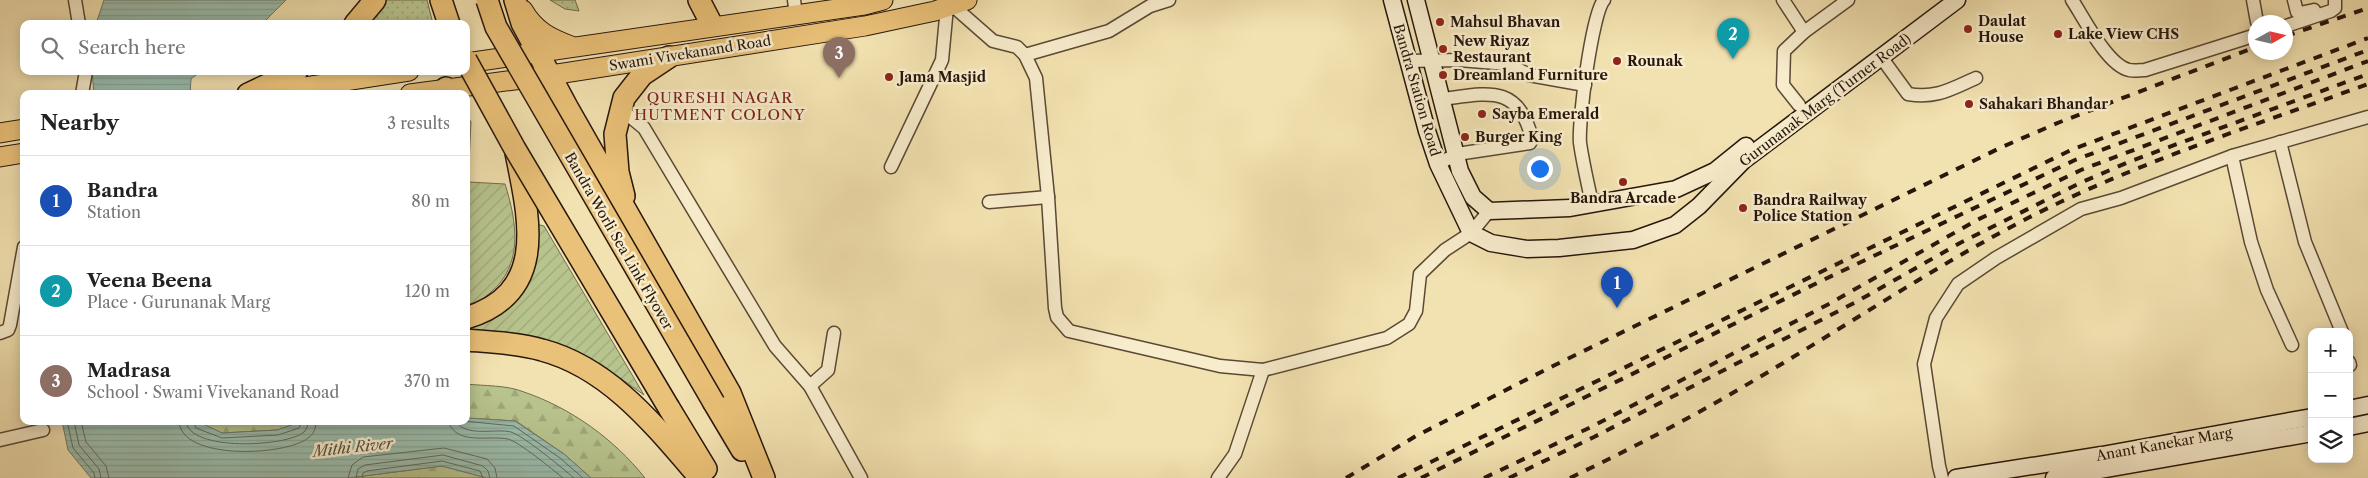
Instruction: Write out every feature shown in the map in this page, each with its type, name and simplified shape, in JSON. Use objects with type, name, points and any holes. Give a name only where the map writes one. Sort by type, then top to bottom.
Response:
[{"type":"highway","points":[[358,20],[375,0]]},
{"type":"highway","points":[[441,0],[448,20]]},
{"type":"highway","name":"Bandra Worli Sea Link Flyover","points":[[487,0],[496,27],[759,478]]},
{"type":"highway","points":[[517,0],[522,23],[629,217],[730,393],[764,478]]},
{"type":"highway","points":[[699,0],[712,26]]},
{"type":"highway","points":[[629,217],[618,172],[615,134],[621,109],[624,98],[642,75],[669,57]]},
{"type":"highway","points":[[470,68],[515,149],[712,478]]},
{"type":"highway","points":[[257,90],[288,75]]},
{"type":"highway","points":[[470,317],[486,312],[508,295],[522,274],[529,244],[528,214],[515,149]]},
{"type":"highway","points":[[470,341],[542,350],[598,374],[651,422],[700,478]]},
{"type":"main road","points":[[517,0],[534,26],[548,37],[572,46]]},
{"type":"main road","name":"Swami Vivekanand Road","points":[[470,60],[712,26],[795,8],[883,0]]},
{"type":"main road","name":"Bandra Station Road","points":[[1392,0],[1438,164],[1471,233]]},
{"type":"main road","name":"Bandra Station Road","points":[[1416,0],[1433,60],[1460,171],[1473,197],[1489,210]]},
{"type":"main road","points":[[1489,210],[1570,208],[1676,188],[1700,179],[1715,171],[1799,105],[1942,0]]},
{"type":"main road","name":"Gurunanak Marg (Turner Road)","points":[[1471,233],[1491,243],[1507,247],[1560,248],[1633,240],[1675,225],[1699,206],[1743,161],[1957,0]]},
{"type":"main road","name":"Swami Vivekanand Road","points":[[451,90],[865,26],[955,4]]},
{"type":"main road","points":[[286,90],[383,75]]},
{"type":"main road","points":[[0,133],[20,130]]},
{"type":"main road","points":[[0,157],[20,154]]},
{"type":"main road","points":[[2353,408],[2368,405]]},
{"type":"main road","name":"Anant Kanekar Marg","points":[[1956,478],[2102,456],[2308,419]]},
{"type":"main road","points":[[2353,426],[2368,424]]},
{"type":"main road","name":"Anant Kanekar Marg","points":[[2054,478],[2308,434]]},
{"type":"street","points":[[75,0],[78,20]]},
{"type":"street","points":[[1025,54],[1109,31],[1150,6],[1169,0]]},
{"type":"street","points":[[1592,204],[1580,142],[1585,85],[1596,17],[1604,0]]},
{"type":"street","points":[[1783,0],[1804,32]]},
{"type":"street","points":[[1799,105],[1783,84],[1784,51],[1804,32],[1848,0]]},
{"type":"street","points":[[2072,0],[2108,55],[2117,64],[2129,70],[2145,70],[2248,38]]},
{"type":"street","points":[[2253,0],[2256,15]]},
{"type":"street","points":[[2294,0],[2297,12],[2300,14],[2332,3]]},
{"type":"street","points":[[2293,22],[2332,3]]},
{"type":"street","points":[[955,4],[993,41],[1017,47],[1025,54],[1036,78],[1048,197],[1055,308],[1057,317],[1069,331],[1220,366],[1263,370],[1387,338],[1409,324],[1416,311],[1420,274],[1445,250],[1471,233],[1489,210]]},
{"type":"street","points":[[891,167],[942,60],[955,4]]},
{"type":"street","points":[[1881,57],[1908,94],[1924,97],[1942,93],[1976,78]]},
{"type":"street","points":[[1408,61],[1433,60],[1508,64],[1530,75],[1585,85]]},
{"type":"street","points":[[83,90],[85,75]]},
{"type":"street","points":[[1438,164],[1457,154],[1530,142],[1532,139],[1528,122],[1504,96],[1488,94],[1443,99]]},
{"type":"street","points":[[621,109],[644,128],[775,346],[810,386],[861,478]]},
{"type":"street","points":[[1942,478],[1924,364],[1936,318],[1958,284],[1996,258],[2081,209],[2121,198],[2232,156],[2368,117]]},
{"type":"street","points":[[2280,142],[2305,242],[2340,328]]},
{"type":"street","points":[[2232,156],[2251,242],[2267,290],[2292,345]]},
{"type":"street","points":[[989,202],[1048,197]]},
{"type":"street","points":[[0,333],[8,330],[10,325],[20,269]]},
{"type":"street","points":[[810,386],[828,370],[834,333]]},
{"type":"street","points":[[1218,478],[1234,454],[1263,370]]},
{"type":"street","points":[[0,440],[43,430]]},
{"type":"green space","points":[[384,0],[427,0],[432,20],[368,20]]},
{"type":"green space","points":[[550,0],[575,0],[579,11],[565,9]]},
{"type":"green space","points":[[470,182],[505,184],[514,228],[513,256],[501,282],[476,303],[470,305]]},
{"type":"green space","points":[[536,224],[544,226],[644,395],[602,365],[558,344],[470,333],[470,325],[493,317]]},
{"type":"green space","points":[[470,384],[517,390],[541,399],[575,416],[620,450],[645,478],[591,478],[564,454],[516,421],[470,418]]},
{"type":"green space","points":[[202,425],[292,425],[278,430],[222,433]]},
{"type":"green space","points":[[442,466],[487,478],[348,478]]},
{"type":"water","points":[[104,0],[286,0],[266,20],[97,20]]},
{"type":"water","points":[[92,75],[196,75],[191,79],[190,90],[94,90]]},
{"type":"water","name":"Mithi River","points":[[470,418],[515,421],[564,454],[591,478],[487,478],[442,466],[348,478],[91,478],[68,450],[63,425],[205,425],[222,433],[277,430],[291,425],[470,425]]},
{"type":"railway","points":[[2293,34],[2368,8]]},
{"type":"railway","points":[[1398,478],[2071,150],[2368,38]]},
{"type":"railway","points":[[1346,478],[1416,436],[1553,366],[2002,147],[2060,122],[2248,50]]},
{"type":"railway","points":[[1421,478],[1817,283],[2075,160],[2368,50]]},
{"type":"railway","points":[[1484,478],[1589,428],[1827,305],[1977,220],[2081,170],[2368,61]]},
{"type":"railway","points":[[1509,478],[1594,437],[1856,302],[1960,243],[2080,183],[2131,161],[2368,74]]},
{"type":"railway","points":[[1570,478],[1656,435],[1720,400],[1953,259],[2026,219],[2109,180],[2152,163],[2368,84]]},
{"type":"place","name":"Mahsul Bhavan","points":[[1440,22]]},
{"type":"place","name":"Daulat House","points":[[1968,29]]},
{"type":"place","name":"Lake View CHS","points":[[2058,34]]},
{"type":"place","name":"New Riyaz Restaurant","points":[[1443,49]]},
{"type":"place","name":"Veena Beena","points":[[1733,59]]},
{"type":"place","name":"Rounak","points":[[1617,61]]},
{"type":"place","name":"Dreamland Furniture","points":[[1443,75]]},
{"type":"place","name":"Jama Masjid","points":[[889,77]]},
{"type":"place","name":"Madrasa","points":[[839,78]]},
{"type":"place","name":"Sahakari Bhandar","points":[[1969,104]]},
{"type":"place","name":"Sayba Emerald","points":[[1482,114]]},
{"type":"place","name":"Burger King","points":[[1465,137]]},
{"type":"place","name":"Bandra Arcade","points":[[1623,182]]},
{"type":"place","name":"Bandra Railway Police Station","points":[[1743,208]]},
{"type":"place","name":"Bandra","points":[[1617,308]]},
{"type":"district","name":"QURESHI NAGAR HUTMENT COLONY","points":[[720,106]]}]
